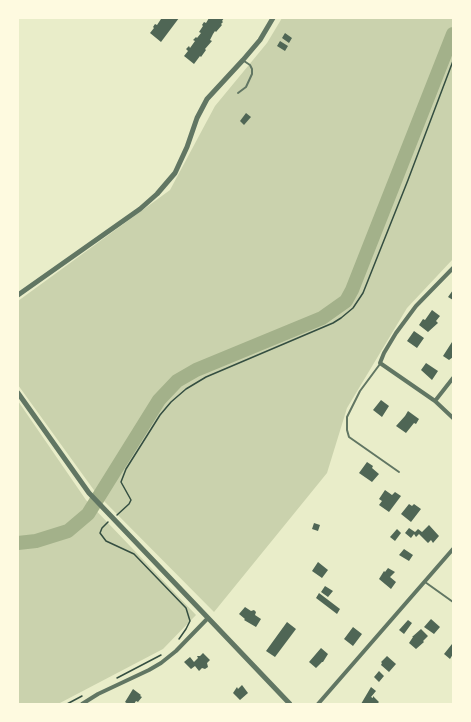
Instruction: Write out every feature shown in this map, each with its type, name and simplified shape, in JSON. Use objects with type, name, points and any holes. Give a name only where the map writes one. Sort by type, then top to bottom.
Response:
[{"type":"street","points":[[18,295],[140,210],[157,194],[175,173],[187,147],[197,118],[207,99],[260,40],[273,18]]},
{"type":"street","points":[[453,268],[416,306],[396,333],[380,363],[435,401],[453,418]]},
{"type":"street","points":[[435,401],[453,378]]},
{"type":"street","points":[[18,393],[89,493],[290,704]]},
{"type":"street","points":[[318,704],[453,549]]},
{"type":"street","points":[[82,704],[98,694],[161,663],[176,651],[208,618]]},
{"type":"lane","points":[[238,93],[246,86],[252,74],[252,69],[243,60]]},
{"type":"lane","points":[[380,363],[360,391],[347,416],[346,430],[349,437],[399,472]]},
{"type":"lane","points":[[424,582],[453,602]]},
{"type":"path","points":[[117,515],[131,502],[131,498],[121,482],[126,468],[160,414],[186,389],[206,377],[333,323],[353,308],[363,293],[453,61]]},
{"type":"path","points":[[109,521],[102,528],[100,533],[103,538],[106,541],[134,554],[186,608],[190,621],[176,642]]},
{"type":"path","points":[[115,679],[162,654]]},
{"type":"path","points":[[68,704],[88,693]]},
{"type":"green space","points":[[282,18],[453,18],[453,259],[407,308],[347,408],[327,473],[214,612],[96,493],[18,385],[18,301],[170,190],[215,106],[267,43]]},
{"type":"green space","points":[[18,401],[86,500],[196,615],[163,649],[58,704],[18,704]]},
{"type":"building","points":[[160,18],[179,18],[161,42],[150,33],[155,24],[157,25],[161,19]]},
{"type":"building","points":[[209,18],[224,18],[221,24],[222,25],[213,34],[210,40],[212,41],[194,64],[184,56],[188,51],[186,49],[189,46],[190,48],[195,41],[193,40],[201,33],[199,32],[203,26],[202,25],[204,22],[206,23]]},
{"type":"building","points":[[285,33],[292,38],[289,43],[282,38]]},
{"type":"building","points":[[280,41],[288,46],[285,51],[277,46]]},
{"type":"building","points":[[246,113],[251,117],[244,125],[240,121]]},
{"type":"building","points":[[453,290],[453,300],[448,297]]},
{"type":"building","points":[[432,310],[440,316],[436,321],[438,323],[428,332],[419,325],[423,319],[425,320]]},
{"type":"building","points":[[414,331],[424,338],[417,348],[407,341]]},
{"type":"building","points":[[452,342],[453,357],[449,360],[443,356]]},
{"type":"building","points":[[426,363],[438,371],[432,380],[421,370]]},
{"type":"building","points":[[381,400],[389,406],[382,417],[373,410]]},
{"type":"building","points":[[408,411],[419,419],[416,424],[414,423],[406,433],[396,426]]},
{"type":"building","points":[[367,462],[373,466],[372,468],[379,474],[372,482],[359,473]]},
{"type":"building","points":[[385,490],[392,495],[395,492],[401,496],[389,512],[379,505],[382,501],[379,499]]},
{"type":"building","points":[[409,504],[412,506],[414,504],[421,509],[411,522],[401,514]]},
{"type":"building","points":[[314,523],[320,525],[318,531],[312,529]]},
{"type":"building","points":[[429,525],[439,536],[433,543],[431,540],[428,543],[419,534],[416,537],[414,534],[411,538],[405,533],[409,528],[415,532],[418,529],[422,532]]},
{"type":"building","points":[[397,529],[401,533],[395,541],[390,537]]},
{"type":"building","points":[[404,549],[413,555],[409,561],[399,555]]},
{"type":"building","points":[[318,562],[328,570],[322,578],[312,571]]},
{"type":"building","points":[[388,568],[395,572],[390,577],[396,582],[391,589],[379,579]]},
{"type":"building","points":[[325,586],[333,591],[328,597],[321,592]]},
{"type":"building","points":[[319,593],[340,609],[337,614],[316,598]]},
{"type":"building","points":[[245,607],[251,611],[254,610],[256,612],[255,615],[261,619],[256,627],[244,620],[245,619],[239,614]]},
{"type":"building","points":[[431,619],[440,627],[434,634],[424,627]]},
{"type":"building","points":[[408,620],[412,623],[404,634],[399,630]]},
{"type":"building","points":[[287,622],[296,629],[275,657],[266,651]]},
{"type":"building","points":[[353,627],[362,634],[353,646],[344,639]]},
{"type":"building","points":[[421,629],[428,636],[416,649],[409,643],[412,637]]},
{"type":"building","points":[[452,644],[453,654],[450,659],[444,654]]},
{"type":"building","points":[[321,648],[328,654],[323,662],[316,668],[309,662]]},
{"type":"building","points":[[203,653],[210,660],[207,663],[208,667],[205,669],[202,668],[199,671],[195,666],[191,669],[184,662],[190,657],[194,662],[198,658],[197,656],[200,656]]},
{"type":"building","points":[[387,656],[396,664],[389,672],[381,665],[381,662]]},
{"type":"building","points":[[379,671],[384,676],[379,682],[374,677]]},
{"type":"building","points":[[242,685],[248,693],[240,700],[233,693],[237,687],[238,689]]},
{"type":"building","points":[[371,687],[376,691],[371,697],[373,698],[373,696],[379,702],[377,704],[361,704]]},
{"type":"building","points":[[133,689],[142,697],[134,704],[128,704],[125,702]]},
{"type":"waterway","points":[[18,543],[36,541],[68,531],[88,514],[159,400],[177,381],[196,370],[322,318],[346,301],[352,290],[453,34]]}]
